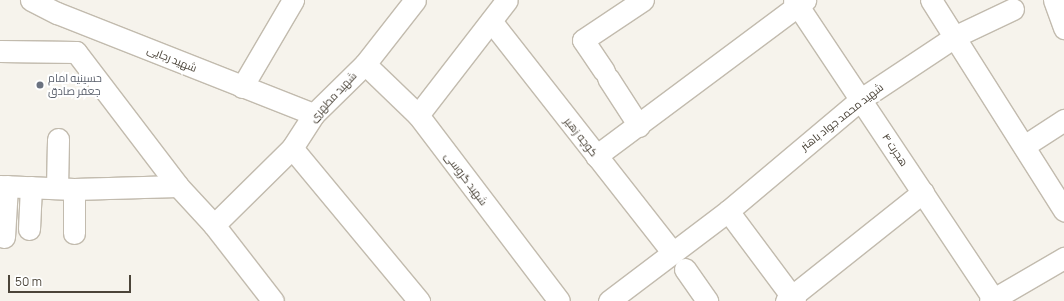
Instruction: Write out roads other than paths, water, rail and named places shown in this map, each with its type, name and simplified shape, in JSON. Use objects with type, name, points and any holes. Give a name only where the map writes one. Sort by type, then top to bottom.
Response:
[{"type":"street","name":"شهید رجایی","points":[[31,0],[57,13],[242,87],[314,114]]},
{"type":"street","points":[[242,87],[292,0]]},
{"type":"street","name":"شهید مطهری","points":[[214,225],[292,148],[314,114],[365,64],[414,0]]},
{"type":"street","points":[[418,115],[507,0]]},
{"type":"street","points":[[639,126],[583,40],[643,0]]},
{"type":"street","points":[[932,0],[1064,210]]},
{"type":"street","points":[[1054,0],[1063,28]]},
{"type":"street","points":[[596,156],[639,126],[799,2]]},
{"type":"street","name":"هجرت ۴","points":[[799,2],[993,300]]},
{"type":"street","name":"شهید محمد جواد باهنر","points":[[609,301],[728,211],[861,99],[956,36],[1013,9]]},
{"type":"street","points":[[57,13],[76,52],[178,186],[214,225],[273,301]]},
{"type":"street","name":"کوچه زهیر","points":[[491,21],[672,252]]},
{"type":"street","points":[[0,52],[76,52]]},
{"type":"street","name":"شهید گروسی","points":[[365,64],[418,115],[559,301]]},
{"type":"street","points":[[1024,146],[1064,120]]},
{"type":"street","points":[[58,139],[74,233]]},
{"type":"street","points":[[292,148],[419,301]]},
{"type":"street","points":[[4,237],[3,186],[66,189],[178,186]]},
{"type":"street","points":[[29,229],[31,187]]},
{"type":"street","points":[[728,211],[791,300],[923,192]]},
{"type":"street","points":[[993,300],[1064,258]]},
{"type":"street","points":[[685,269],[707,301]]},
{"type":"place","name":"حسینیه امام جعفر صادق","points":[[40,85]]}]
